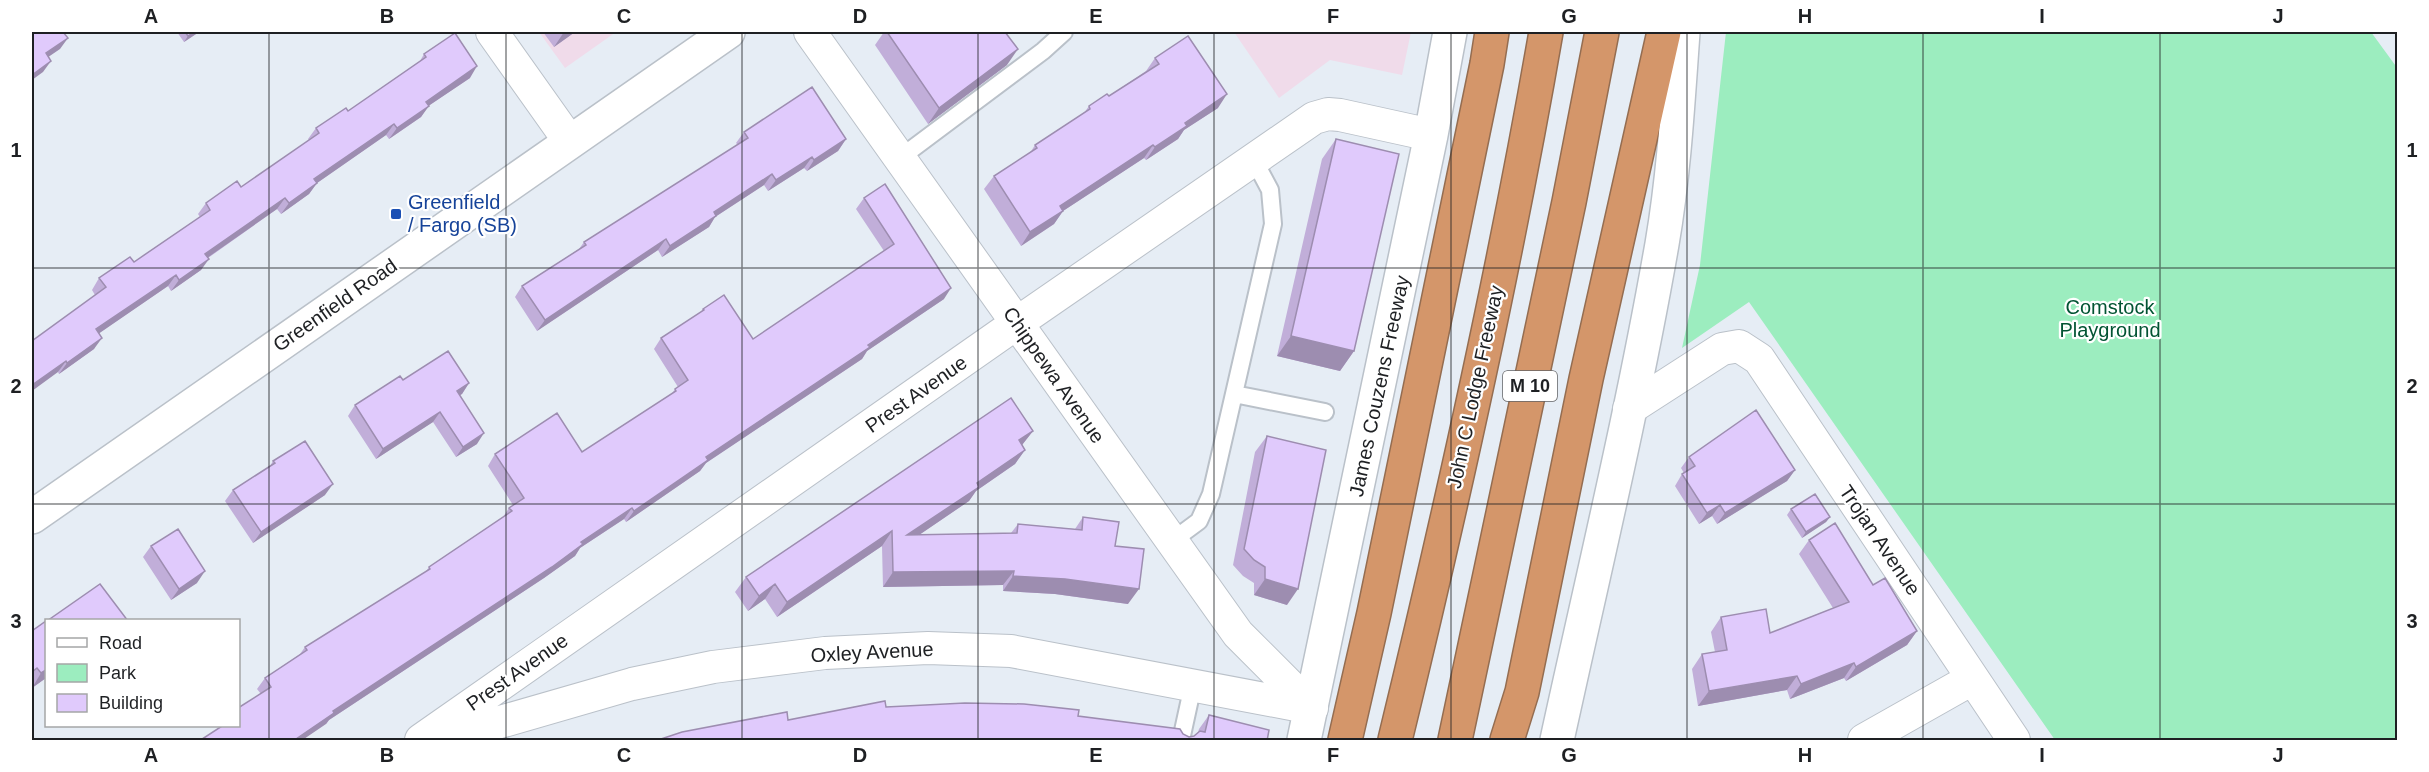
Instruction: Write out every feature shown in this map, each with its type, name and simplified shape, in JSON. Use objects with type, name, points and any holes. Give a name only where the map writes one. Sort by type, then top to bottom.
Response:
[{"type":"highway","points":[[1345,741],[1374,613],[1492,32]]},
{"type":"highway","name":"John C Lodge Freeway","points":[[1395,741],[1503,255],[1546,32]]},
{"type":"highway","name":"M 10","points":[[1455,741],[1569,202],[1602,32]]},
{"type":"highway","points":[[1508,741],[1522,692],[1586,379],[1664,32]]},
{"type":"main road","name":"Greenfield Road","points":[[32,517],[728,32]]},
{"type":"main road","name":"James Couzens Freeway","points":[[1304,741],[1431,135],[1450,32]]},
{"type":"main road","points":[[1557,741],[1629,409],[1662,242],[1676,127],[1683,32]]},
{"type":"street","points":[[492,32],[570,142]]},
{"type":"street","name":"Chippewa Avenue","points":[[810,32],[1238,634],[1312,708]]},
{"type":"street","name":"Prest Avenue","points":[[421,741],[1017,323],[1314,118],[1328,114],[1340,115],[1431,135]]},
{"type":"street","name":"Trojan Avenue","points":[[1629,409],[1722,349],[1739,346],[1759,359],[2014,741]]},
{"type":"street","name":"Oxley Avenue","points":[[438,741],[632,684],[713,667],[825,652],[928,648],[1011,651],[1312,708]]},
{"type":"street","points":[[1864,741],[1972,679]]},
{"type":"lane","points":[[900,158],[1043,51],[1064,32]]},
{"type":"lane","points":[[1172,541],[1199,520],[1211,494],[1273,224],[1270,190],[1254,160]]},
{"type":"lane","points":[[1234,394],[1325,412]]},
{"type":"lane","points":[[1181,741],[1192,685]]},
{"type":"shaded area","points":[[539,32],[616,32],[565,68]]},
{"type":"shaded area","points":[[1234,32],[1411,32],[1402,75],[1330,60],[1279,98]]},
{"type":"green space","name":"Comstock Playground","points":[[1726,32],[2371,32],[2398,69],[2397,740],[2055,740],[1749,302],[1682,348],[1700,265]]},
{"type":"building","points":[[32,32],[63,32],[68,38],[46,53],[51,61],[32,75]]},
{"type":"building","points":[[887,32],[1005,32],[1018,49],[939,108]]},
{"type":"building","points":[[455,33],[477,66],[426,102],[429,106],[397,128],[394,124],[314,179],[317,183],[289,203],[285,198],[205,254],[209,259],[179,280],[176,275],[96,329],[102,338],[32,385],[32,341],[106,287],[99,278],[130,257],[134,262],[210,210],[206,203],[237,181],[241,187],[319,133],[316,128],[346,108],[348,111],[426,57],[424,54]]},
{"type":"building","points":[[1188,36],[1227,94],[1185,123],[1187,126],[1155,147],[1153,145],[1060,206],[1063,211],[1030,232],[994,176],[1037,148],[1035,145],[1090,109],[1089,106],[1159,64],[1155,58]]},
{"type":"building","points":[[812,87],[846,139],[814,160],[812,157],[776,180],[772,174],[714,212],[716,216],[670,246],[666,239],[545,320],[522,286],[586,245],[584,242],[748,138],[744,132]]},
{"type":"building","points":[[1336,139],[1399,154],[1354,351],[1291,336]]},
{"type":"building","points":[[885,184],[951,288],[868,345],[870,347],[706,457],[708,460],[634,511],[632,508],[581,542],[583,544],[552,567],[333,711],[334,713],[293,741],[199,741],[220,727],[240,727],[240,707],[271,687],[265,678],[307,650],[305,647],[430,569],[429,567],[512,511],[509,508],[524,498],[495,454],[557,413],[582,452],[676,391],[675,389],[688,380],[661,338],[724,295],[753,339],[894,244],[864,198]]},
{"type":"building","points":[[448,351],[469,383],[457,391],[484,433],[463,447],[440,412],[383,449],[355,405],[400,376],[403,380]]},
{"type":"building","points":[[1011,398],[1033,431],[1019,440],[1025,450],[977,483],[979,487],[907,535],[1017,533],[1018,524],[1082,530],[1083,517],[1119,522],[1115,546],[1144,549],[1139,589],[1065,579],[1013,576],[1014,571],[893,572],[892,531],[787,602],[775,584],[759,596],[746,577]]},
{"type":"building","points":[[1756,410],[1795,470],[1725,513],[1720,505],[1707,513],[1682,474],[1695,466],[1689,457]]},
{"type":"building","points":[[1267,436],[1326,450],[1298,589],[1265,579],[1265,567],[1254,560],[1244,549]]},
{"type":"building","points":[[305,441],[333,484],[261,532],[233,490]]},
{"type":"building","points":[[1815,494],[1830,517],[1806,532],[1791,509]]},
{"type":"building","points":[[1835,523],[1873,585],[1885,578],[1917,631],[1856,667],[1854,663],[1801,684],[1797,676],[1709,691],[1702,654],[1727,650],[1721,617],[1766,609],[1770,633],[1849,602],[1809,540]]},
{"type":"building","points":[[178,529],[205,571],[179,589],[151,546]]},
{"type":"building","points":[[100,584],[126,619],[50,619]]},
{"type":"building","points":[[45,622],[45,671],[41,673],[37,668],[32,672],[32,631]]},
{"type":"building","points":[[885,701],[886,707],[965,703],[1024,704],[1079,710],[1078,716],[1180,729],[1189,737],[1200,731],[1205,732],[1209,715],[1269,730],[1267,741],[655,741],[682,732],[787,712],[788,720]]},
{"type":"place","name":"Greenfield / Fargo (SB)","points":[[396,214]]}]
